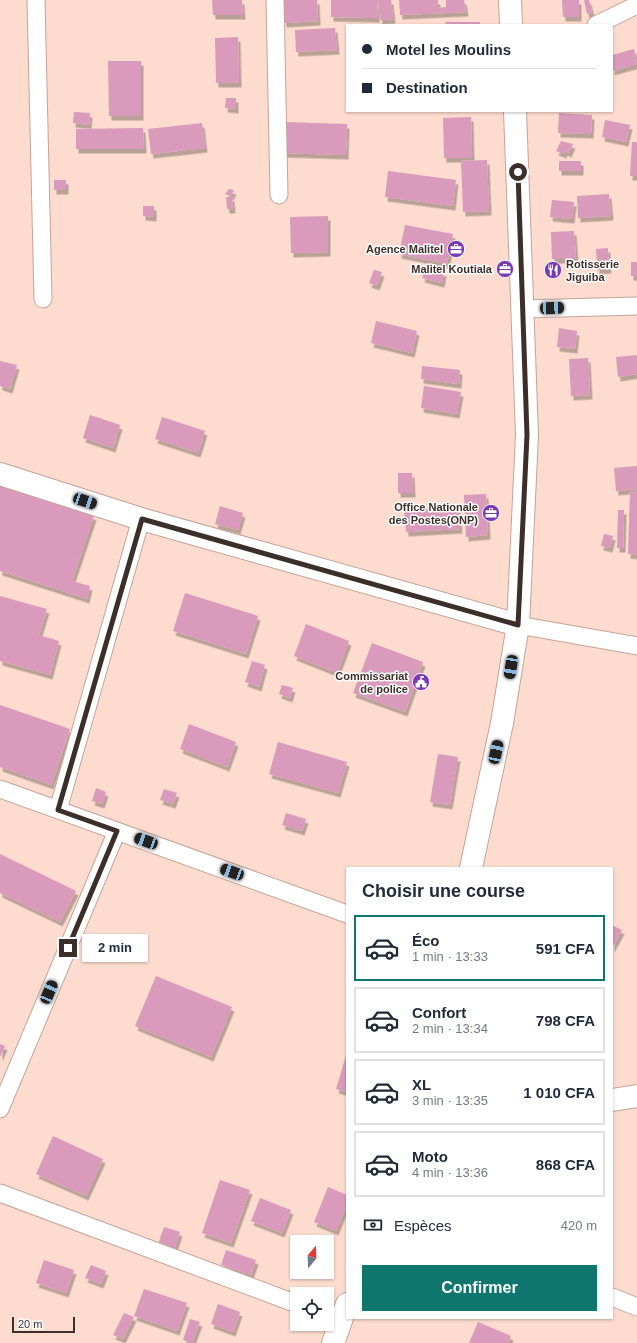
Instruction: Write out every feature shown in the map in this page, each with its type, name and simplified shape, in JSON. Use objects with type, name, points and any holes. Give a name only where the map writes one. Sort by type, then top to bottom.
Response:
[{"type":"main road","points":[[510,0],[511,24]]},
{"type":"main road","points":[[471,867],[502,723],[518,625],[527,435],[515,112]]},
{"type":"main road","points":[[0,474],[142,519],[518,625]]},
{"type":"main road","points":[[613,1100],[637,1096]]},
{"type":"main road","points":[[333,1343],[338,1313]]},
{"type":"street","points":[[36,0],[43,299]]},
{"type":"street","points":[[275,0],[279,195]]},
{"type":"street","points":[[597,24],[624,6],[637,5]]},
{"type":"street","points":[[523,309],[637,306]]},
{"type":"street","points":[[58,810],[142,519]]},
{"type":"street","points":[[518,625],[637,646]]},
{"type":"street","points":[[0,789],[346,914]]},
{"type":"street","points":[[0,1109],[117,831]]},
{"type":"street","points":[[0,1193],[290,1301]]},
{"type":"street","points":[[613,1297],[637,1307]]},
{"type":"building","points":[[212,0],[242,0],[243,15],[213,15]]},
{"type":"building","points":[[283,0],[317,0],[318,21],[284,23]]},
{"type":"building","points":[[331,0],[378,0],[377,18],[331,17]]},
{"type":"building","points":[[378,0],[391,0],[393,19],[380,20]]},
{"type":"building","points":[[399,0],[438,0],[438,8],[446,7],[446,0],[464,0],[466,12],[400,15]]},
{"type":"building","points":[[562,0],[579,0],[579,17],[563,17]]},
{"type":"building","points":[[584,0],[589,0],[592,12],[587,14]]},
{"type":"building","points":[[445,22],[480,22],[480,24],[446,24]]},
{"type":"building","points":[[335,28],[337,50],[296,52],[295,30]]},
{"type":"building","points":[[238,37],[239,83],[216,83],[215,38]]},
{"type":"building","points":[[634,49],[637,64],[613,71],[613,55]]},
{"type":"building","points":[[108,61],[141,61],[141,116],[109,116]]},
{"type":"building","points":[[226,98],[236,98],[236,109],[225,108]]},
{"type":"building","points":[[74,112],[90,113],[89,125],[73,123]]},
{"type":"building","points":[[559,113],[592,115],[591,134],[558,133]]},
{"type":"building","points":[[471,117],[472,158],[444,158],[443,118]]},
{"type":"building","points":[[605,120],[630,125],[626,142],[602,137]]},
{"type":"building","points":[[285,122],[347,124],[346,155],[284,153]]},
{"type":"building","points":[[202,123],[205,148],[151,154],[148,129]]},
{"type":"building","points":[[143,128],[144,149],[76,149],[76,129]]},
{"type":"building","points":[[561,141],[573,144],[569,153],[565,151],[564,154],[556,151]]},
{"type":"building","points":[[632,142],[637,142],[637,176],[630,176]]},
{"type":"building","points":[[487,160],[489,211],[463,212],[461,161]]},
{"type":"building","points":[[559,161],[581,161],[581,171],[559,171]]},
{"type":"building","points":[[388,171],[456,180],[453,206],[385,197]]},
{"type":"building","points":[[54,180],[66,180],[66,190],[54,190]]},
{"type":"building","points":[[229,189],[234,190],[231,196],[225,194]]},
{"type":"building","points":[[609,194],[611,216],[578,218],[577,196]]},
{"type":"building","points":[[226,197],[232,197],[233,209],[227,209]]},
{"type":"building","points":[[552,200],[574,202],[572,219],[550,217]]},
{"type":"building","points":[[143,206],[154,206],[154,217],[143,216]]},
{"type":"building","points":[[328,216],[328,252],[291,253],[290,217]]},
{"type":"building","points":[[405,225],[453,234],[447,264],[399,254]]},
{"type":"building","points":[[574,231],[576,259],[552,259],[551,232]]},
{"type":"building","points":[[608,248],[609,269],[597,270],[596,249]]},
{"type":"building","points":[[631,262],[637,262],[637,276],[631,276]]},
{"type":"building","points":[[425,268],[444,272],[442,283],[422,278]]},
{"type":"building","points":[[374,270],[382,272],[377,286],[369,283]]},
{"type":"building","points":[[376,321],[417,331],[412,353],[371,343]]},
{"type":"building","points":[[559,328],[577,331],[575,349],[557,347]]},
{"type":"building","points":[[637,355],[637,374],[618,377],[616,357]]},
{"type":"building","points":[[588,358],[590,395],[571,396],[569,359]]},
{"type":"building","points":[[0,361],[17,365],[10,389],[0,386]]},
{"type":"building","points":[[422,366],[460,370],[459,384],[421,379]]},
{"type":"building","points":[[424,386],[461,392],[457,414],[421,408]]},
{"type":"building","points":[[90,415],[120,425],[113,448],[83,438]]},
{"type":"building","points":[[162,417],[205,431],[198,453],[155,439]]},
{"type":"building","points":[[637,466],[637,489],[616,491],[614,468]]},
{"type":"building","points":[[398,473],[412,473],[413,493],[398,493]]},
{"type":"building","points":[[0,484],[94,516],[72,581],[90,586],[87,599],[0,571]]},
{"type":"building","points":[[630,491],[637,491],[637,555],[628,554]]},
{"type":"building","points":[[486,494],[488,535],[466,537],[464,495]]},
{"type":"building","points":[[220,506],[243,513],[238,530],[215,524]]},
{"type":"building","points":[[458,506],[460,529],[406,532],[404,510]]},
{"type":"building","points":[[618,510],[624,510],[623,548],[617,548]]},
{"type":"building","points":[[604,534],[613,536],[610,548],[601,546]]},
{"type":"building","points":[[185,593],[258,616],[246,654],[173,631]]},
{"type":"building","points":[[0,596],[47,609],[39,635],[59,641],[50,675],[0,661]]},
{"type":"building","points":[[306,624],[349,641],[337,673],[294,656]]},
{"type":"building","points":[[372,643],[423,662],[405,712],[353,693]]},
{"type":"building","points":[[252,661],[265,665],[259,687],[245,682]]},
{"type":"building","points":[[282,685],[293,688],[290,698],[279,694]]},
{"type":"building","points":[[0,705],[70,729],[51,785],[0,767]]},
{"type":"building","points":[[189,724],[236,742],[227,767],[180,749]]},
{"type":"building","points":[[278,742],[347,762],[338,793],[269,774]]},
{"type":"building","points":[[438,754],[458,757],[450,805],[430,802]]},
{"type":"building","points":[[96,788],[106,792],[102,804],[92,801]]},
{"type":"building","points":[[164,789],[177,793],[173,804],[160,800]]},
{"type":"building","points":[[286,813],[306,819],[302,831],[282,825]]},
{"type":"building","points":[[0,854],[76,891],[60,922],[0,893]]},
{"type":"building","points":[[613,926],[622,930],[613,946]]},
{"type":"building","points":[[156,976],[232,1007],[211,1057],[135,1026]]},
{"type":"building","points":[[0,1044],[5,1046],[0,1057]]},
{"type":"building","points":[[346,1055],[346,1092],[336,1089]]},
{"type":"building","points":[[53,1136],[103,1159],[86,1196],[36,1174]]},
{"type":"building","points":[[220,1180],[250,1190],[231,1243],[202,1233]]},
{"type":"building","points":[[328,1187],[346,1195],[346,1206],[336,1231],[314,1222]]},
{"type":"building","points":[[260,1198],[291,1210],[282,1233],[251,1221]]},
{"type":"building","points":[[164,1227],[180,1232],[173,1253],[157,1247]]},
{"type":"building","points":[[226,1250],[256,1260],[251,1275],[221,1265]]},
{"type":"building","points":[[44,1260],[74,1270],[66,1293],[36,1283]]},
{"type":"building","points":[[91,1265],[106,1271],[101,1284],[85,1278]]},
{"type":"building","points":[[144,1289],[187,1303],[177,1331],[134,1316]]},
{"type":"building","points":[[218,1304],[240,1312],[233,1332],[211,1324]]},
{"type":"building","points":[[124,1313],[134,1317],[123,1339],[113,1335]]},
{"type":"building","points":[[190,1319],[200,1322],[192,1343],[183,1340]]},
{"type":"building","points":[[478,1322],[511,1336],[508,1343],[469,1343]]},
{"type":"place","name":"Agence Malitel","points":[[456,249]]},
{"type":"place","name":"Malitel Koutiala","points":[[505,269]]},
{"type":"place","name":"Rotisserie Jiguiba","points":[[553,270]]},
{"type":"place","name":"Office Nationale des Postes(ONP)","points":[[491,513]]},
{"type":"place","name":"Commissariat de police","points":[[421,682]]},
{"type":"route","points":[[68,948],[117,831],[58,810],[142,519],[518,625],[527,435],[518,172]]}]
